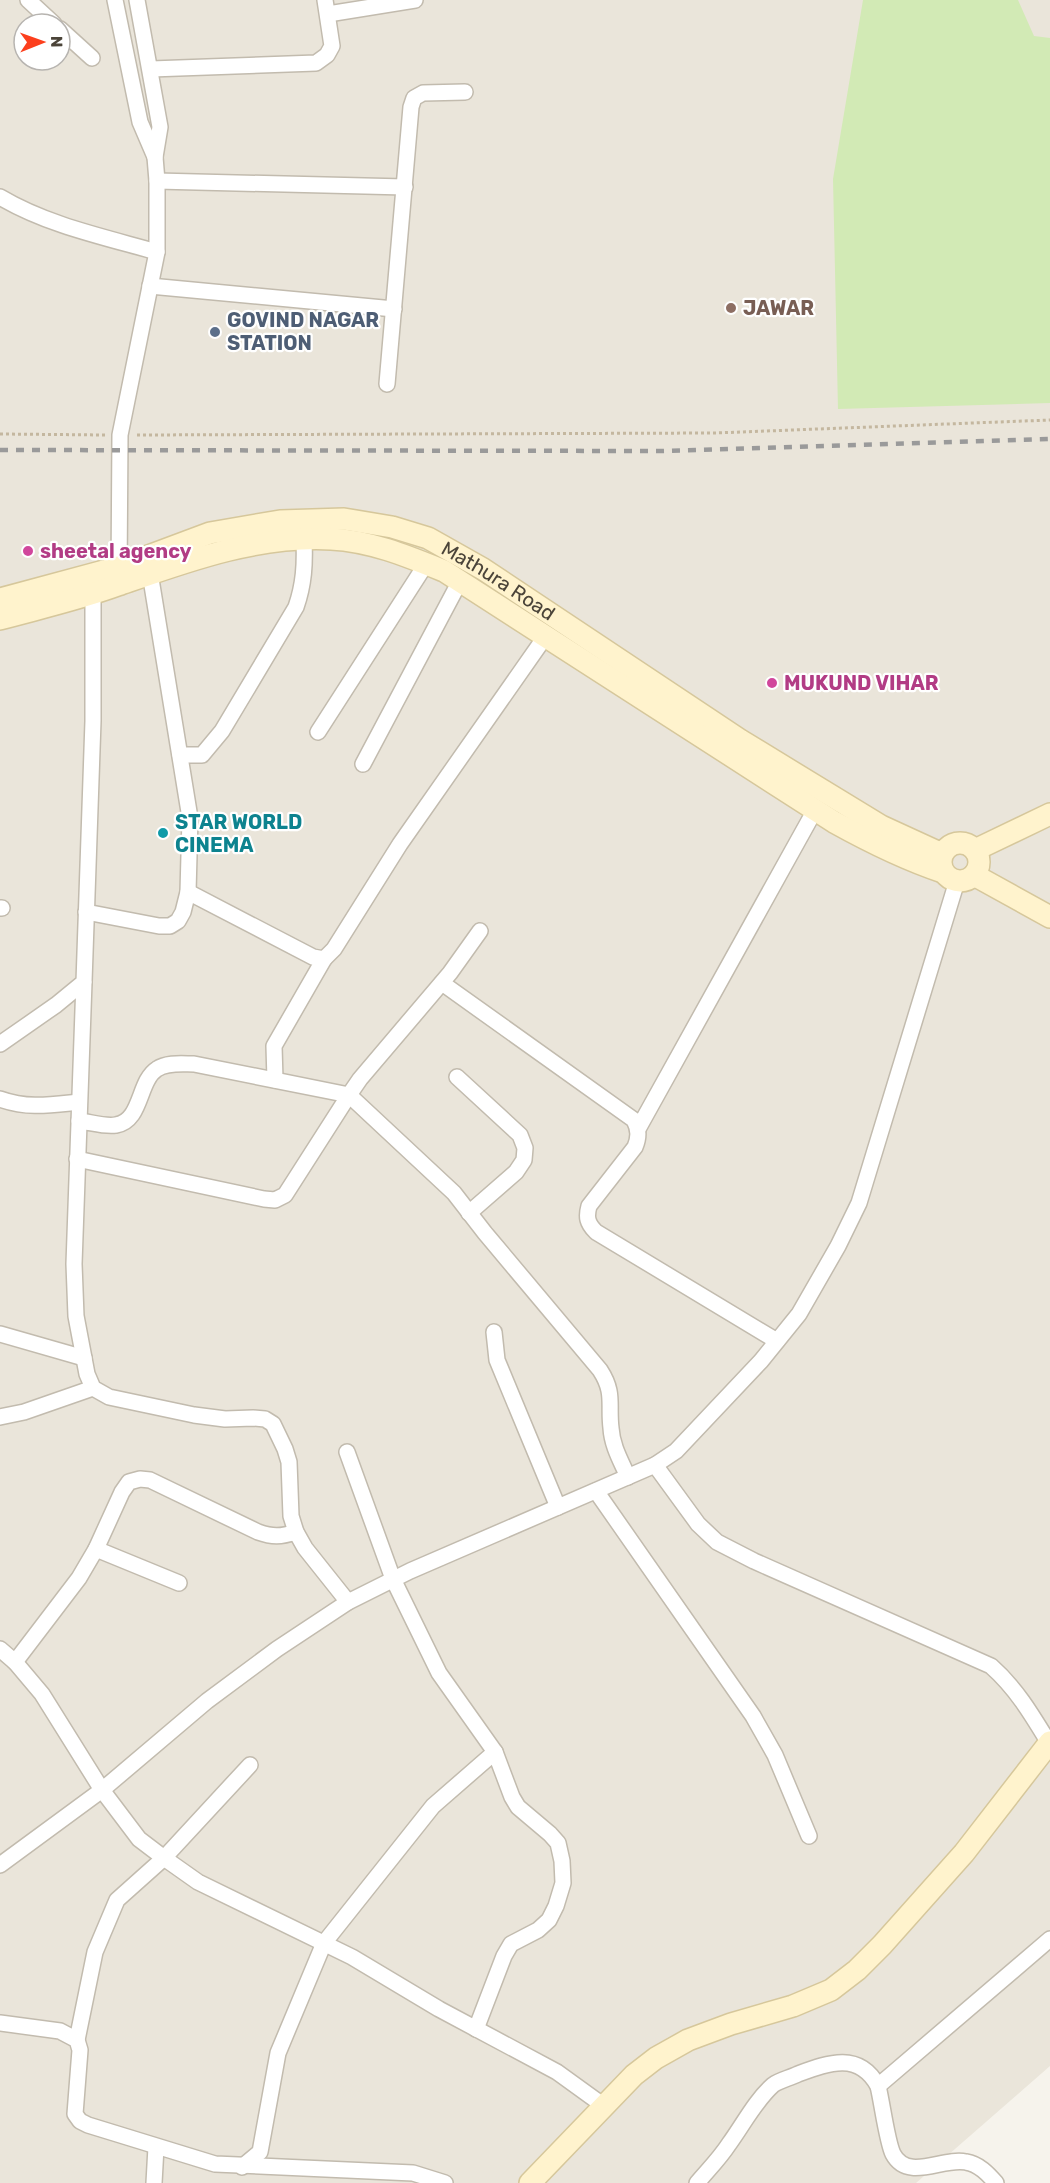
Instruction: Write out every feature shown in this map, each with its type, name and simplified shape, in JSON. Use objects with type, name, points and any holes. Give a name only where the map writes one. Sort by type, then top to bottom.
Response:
[{"type":"main road","name":"Mathura Road","points":[[119,576],[210,533],[280,521],[344,519],[392,527],[428,538],[483,569],[814,810],[879,847],[909,861],[962,866]]},
{"type":"main road","name":"Mathura Road","points":[[119,576],[150,573],[221,551],[282,541],[331,539],[390,549],[444,571],[545,637],[714,735],[881,826],[962,866],[1050,917]]},
{"type":"main road","points":[[0,619],[119,576]]},
{"type":"main road","points":[[0,599],[93,584]]},
{"type":"main road","points":[[962,866],[1050,814]]},
{"type":"main road","points":[[962,866],[1028,840],[1050,827]]},
{"type":"main road","points":[[530,2183],[634,2075],[656,2058],[680,2044],[731,2024],[793,2006],[831,1990],[857,1970],[964,1853],[1050,1742]]},
{"type":"street","points":[[28,0],[41,12]]},
{"type":"street","points":[[115,0],[140,122],[155,157]]},
{"type":"street","points":[[119,576],[120,435],[157,252],[155,157],[160,127],[138,0]]},
{"type":"street","points":[[151,69],[316,63],[327,55],[332,46],[326,7],[408,1]]},
{"type":"street","points":[[72,40],[92,58]]},
{"type":"street","points":[[387,384],[411,107],[414,98],[423,93],[465,92]]},
{"type":"street","points":[[157,182],[405,187]]},
{"type":"street","points":[[0,196],[18,208],[82,231],[157,252]]},
{"type":"street","points":[[150,286],[394,309]]},
{"type":"street","points":[[180,755],[202,755],[222,731],[296,607],[305,573],[304,540]]},
{"type":"street","points":[[318,732],[426,564]]},
{"type":"street","points":[[86,912],[159,926],[170,926],[178,921],[183,912],[188,892],[190,818],[150,573]]},
{"type":"street","points":[[363,764],[460,581]]},
{"type":"street","points":[[93,584],[93,721],[74,1264],[76,1316],[87,1374],[93,1388],[109,1397],[166,1410],[225,1419],[265,1419],[273,1424],[289,1462],[291,1516],[296,1532],[305,1548],[348,1602]]},
{"type":"street","points":[[275,1080],[274,1046],[324,959],[334,949],[400,844],[545,637]]},
{"type":"street","points":[[638,1129],[814,810]]},
{"type":"street","points":[[0,1865],[102,1790],[207,1701],[276,1649],[348,1602],[393,1579],[656,1465],[676,1450],[799,1314],[838,1246],[859,1203],[962,866]]},
{"type":"street","points":[[188,892],[313,957],[324,959]]},
{"type":"street","points":[[77,1159],[264,1199],[275,1200],[285,1195],[360,1079],[442,983],[480,931]]},
{"type":"street","points":[[0,1044],[56,1005],[84,982]]},
{"type":"street","points":[[442,983],[634,1120],[638,1129],[635,1147],[590,1206],[586,1214],[589,1225],[596,1232],[777,1341]]},
{"type":"street","points":[[79,1121],[117,1125],[127,1120],[134,1112],[148,1079],[157,1069],[172,1064],[194,1064],[349,1095],[454,1193],[600,1370],[609,1383],[610,1427],[614,1446],[628,1477]]},
{"type":"street","points":[[457,1077],[520,1134],[525,1148],[524,1160],[516,1172],[470,1213]]},
{"type":"street","points":[[0,1099],[33,1107],[79,1102]]},
{"type":"street","points":[[494,1332],[497,1360],[558,1507]]},
{"type":"street","points":[[0,1334],[84,1358]]},
{"type":"street","points":[[0,1417],[24,1412],[93,1388]]},
{"type":"street","points":[[347,1452],[393,1579],[439,1673],[495,1752],[518,1807],[540,1824],[558,1843],[563,1883],[556,1906],[549,1920],[538,1930],[511,1944],[504,1956],[476,2030]]},
{"type":"street","points":[[656,1465],[698,1524],[717,1542],[754,1561],[991,1666],[1013,1688],[1050,1742]]},
{"type":"street","points":[[15,1662],[79,1578],[129,1482],[140,1479],[150,1480],[272,1537],[296,1532]]},
{"type":"street","points":[[596,1491],[753,1716],[775,1755],[809,1836]]},
{"type":"street","points":[[96,1549],[179,1583]]},
{"type":"street","points":[[0,1649],[30,1678],[56,1714],[102,1790],[139,1839],[164,1858],[198,1881],[352,1957],[476,2030],[557,2072],[604,2106]]},
{"type":"street","points":[[242,2167],[260,2152],[278,2053],[324,1943],[433,1806],[495,1752]]},
{"type":"street","points":[[250,1765],[164,1858],[117,1900],[95,1952],[77,2040],[80,2050],[75,2114],[80,2121],[215,2164],[412,2173],[445,2183]]},
{"type":"street","points":[[879,2086],[1050,1939]]},
{"type":"street","points":[[0,2023],[60,2031],[77,2040]]},
{"type":"street","points":[[697,2183],[716,2164],[755,2106],[775,2084],[826,2063],[847,2062],[861,2067],[873,2076],[879,2086],[893,2154],[902,2165],[916,2168],[954,2161],[968,2162],[982,2168],[996,2183]]},
{"type":"street","points":[[154,2183],[156,2147]]},
{"type":"path","points":[[0,434],[715,433],[1050,420]]},
{"type":"shaded area","points":[[0,0],[1050,0],[1050,2066],[916,2183],[0,2183]]},
{"type":"green space","points":[[863,0],[1018,0],[1034,36],[1050,38],[1050,403],[838,409],[833,179]]},
{"type":"railway","points":[[0,450],[660,451],[1050,439]]},
{"type":"place","name":"JAWAR","points":[[731,308]]},
{"type":"place","name":"GOVIND NAGAR STATION","points":[[215,332]]},
{"type":"place","name":"sheetal agency","points":[[28,551]]},
{"type":"place","name":"MUKUND VIHAR","points":[[772,683]]},
{"type":"place","name":"STAR WORLD CINEMA","points":[[163,833]]}]
